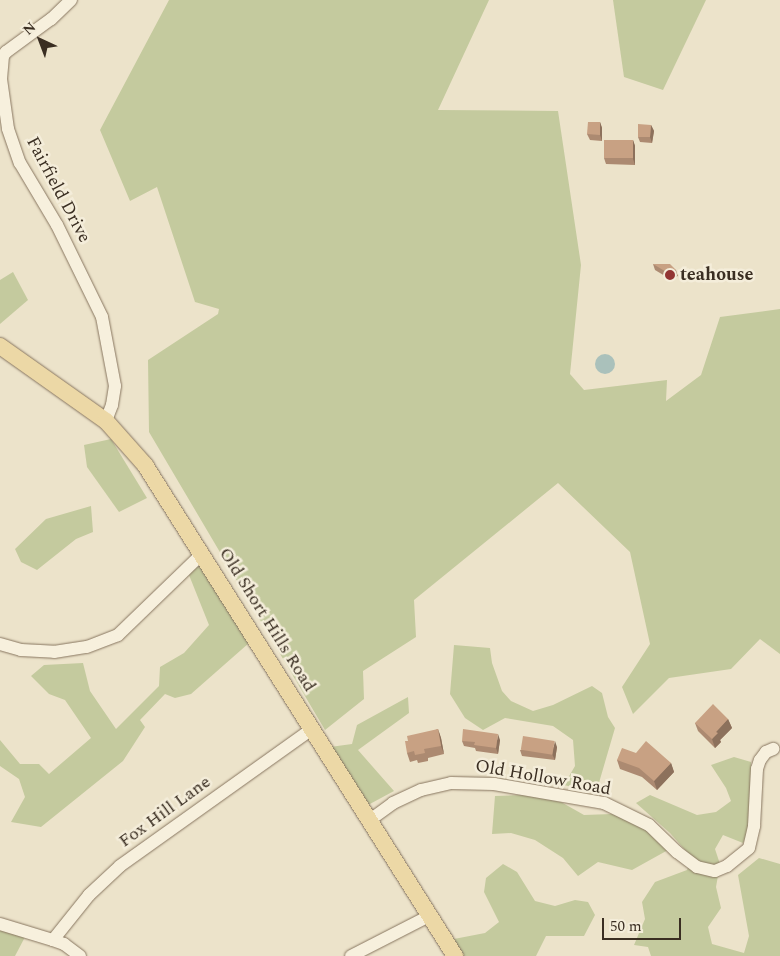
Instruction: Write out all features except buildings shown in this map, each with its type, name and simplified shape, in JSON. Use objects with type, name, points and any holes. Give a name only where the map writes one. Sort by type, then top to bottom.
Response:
[{"type":"main road","name":"Old Short Hills Road","points":[[0,346],[106,421],[146,465],[431,915],[455,956]]},
{"type":"street","name":"Fairfield Drive","points":[[71,0],[51,19],[16,42],[1,56],[1,79],[3,98],[14,148],[28,179],[57,225],[88,285],[107,334],[115,386],[112,405],[106,421]]},
{"type":"street","points":[[0,644],[21,650],[54,652],[87,647],[118,636],[202,554]]},
{"type":"street","name":"Fox Hill Lane","points":[[53,940],[89,895],[120,866],[312,729]]},
{"type":"street","name":"Old Hollow Road","points":[[370,820],[393,803],[421,790],[451,783],[482,782],[604,803],[649,825],[696,867],[715,871],[727,866],[749,848],[753,839],[757,769],[763,756],[773,749]]},
{"type":"street","points":[[351,956],[431,915]]},
{"type":"street","points":[[0,924],[64,944],[80,956]]},
{"type":"green space","points":[[169,0],[489,0],[438,110],[558,111],[581,265],[570,374],[584,390],[667,380],[666,401],[701,375],[720,317],[780,309],[780,654],[760,639],[731,669],[669,678],[633,714],[622,687],[650,644],[630,552],[558,483],[414,600],[416,637],[363,671],[364,699],[325,730],[149,432],[148,360],[218,314],[219,309],[195,302],[157,187],[130,201],[100,130]]},
{"type":"green space","points":[[613,0],[706,0],[663,90],[624,77]]},
{"type":"green space","points":[[13,272],[28,300],[0,324],[0,280]]},
{"type":"green space","points":[[111,439],[147,498],[119,512],[87,467],[84,445]]},
{"type":"green space","points":[[91,506],[93,532],[76,539],[37,570],[21,562],[15,549],[46,519]]},
{"type":"green space","points":[[202,561],[249,643],[191,694],[175,698],[165,694],[140,720],[145,727],[123,761],[41,827],[11,822],[25,797],[19,779],[0,766],[0,740],[20,764],[39,764],[49,774],[91,738],[65,700],[49,694],[31,676],[44,665],[83,663],[90,691],[116,729],[159,686],[160,667],[184,653],[209,625],[189,575]]},
{"type":"green space","points":[[454,645],[490,648],[492,663],[502,691],[511,701],[533,711],[553,705],[592,686],[602,693],[608,717],[615,728],[596,793],[564,785],[575,766],[573,740],[553,726],[505,718],[483,730],[465,718],[450,694]]},
{"type":"green space","points":[[408,697],[409,713],[358,750],[394,791],[368,805],[330,747],[352,744],[357,725]]},
{"type":"green space","points":[[734,757],[751,762],[751,828],[743,843],[723,835],[715,849],[720,864],[716,887],[721,908],[708,927],[712,944],[744,953],[749,936],[738,875],[759,858],[780,864],[780,956],[651,956],[648,947],[634,945],[645,919],[642,902],[655,882],[687,870],[692,858],[670,833],[636,803],[650,795],[697,815],[716,812],[731,801],[726,788],[711,765]]},
{"type":"green space","points":[[525,795],[561,802],[584,815],[612,814],[644,826],[668,850],[632,870],[598,862],[578,876],[563,858],[535,840],[511,833],[492,834],[495,796]]},
{"type":"green space","points":[[503,864],[517,872],[535,901],[555,906],[575,900],[588,902],[595,915],[584,936],[546,936],[536,956],[463,956],[454,939],[485,933],[499,922],[484,892],[486,878]]},
{"type":"green space","points":[[0,929],[25,937],[15,956],[0,956]]},
{"type":"water","points":[[605,354],[612,357],[615,364],[612,371],[605,374],[598,371],[595,364],[598,357]]},
{"type":"place","name":"teahouse","points":[[670,275]]}]
